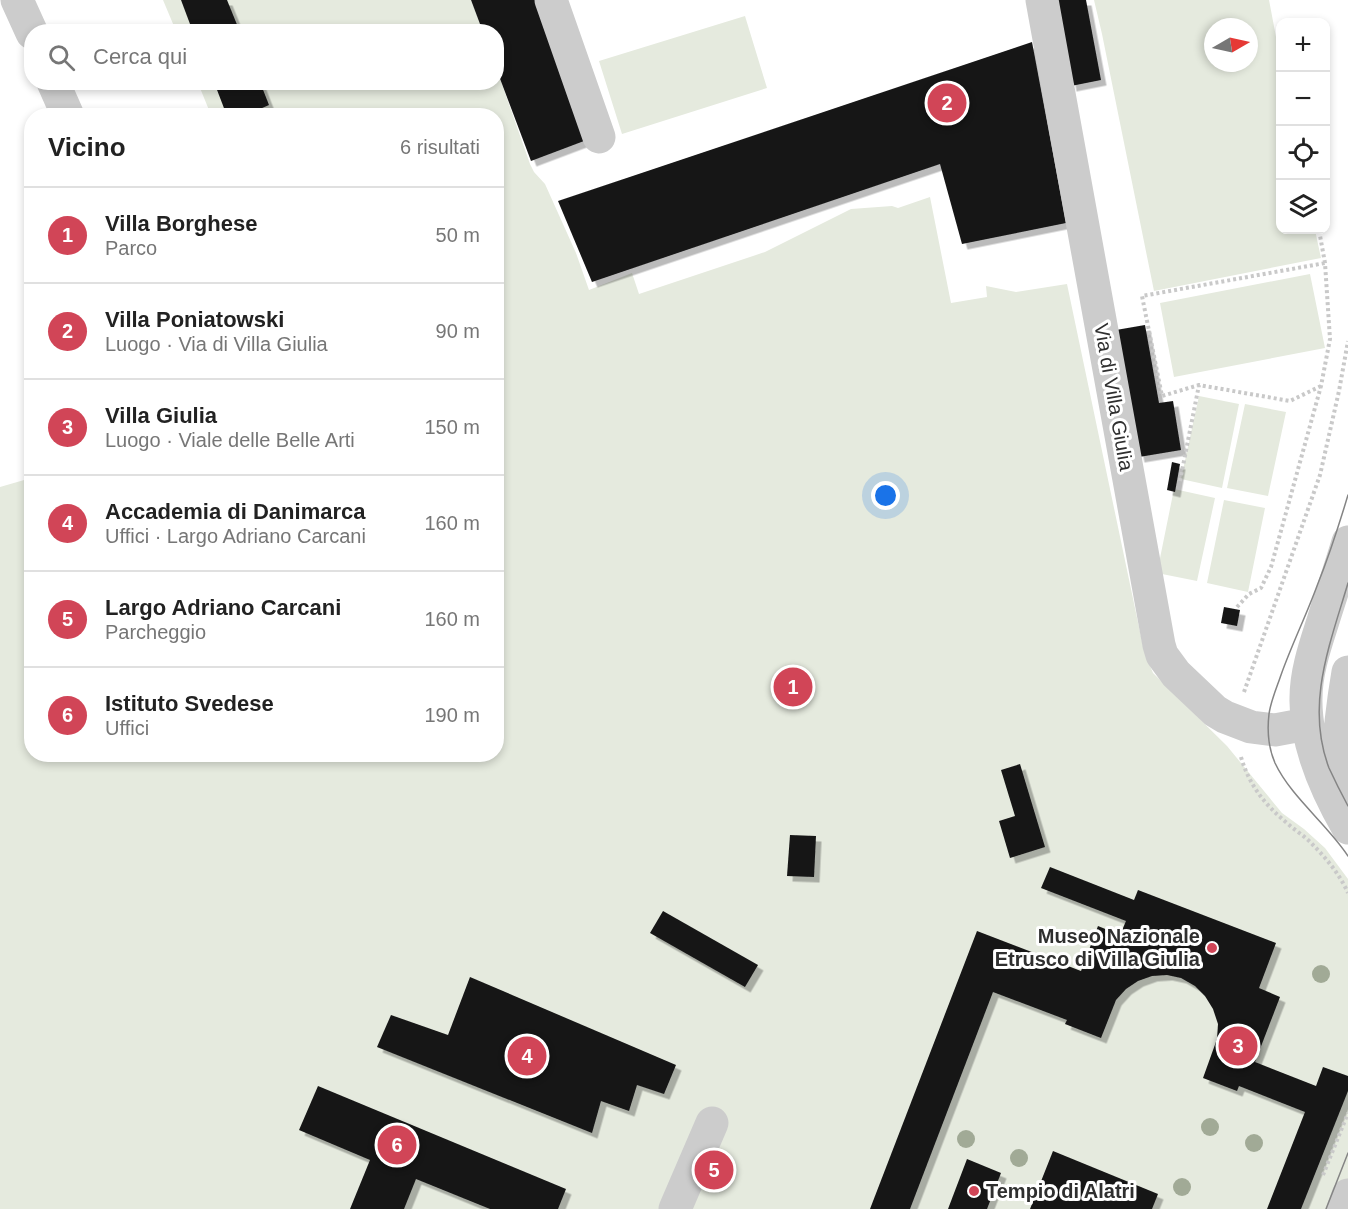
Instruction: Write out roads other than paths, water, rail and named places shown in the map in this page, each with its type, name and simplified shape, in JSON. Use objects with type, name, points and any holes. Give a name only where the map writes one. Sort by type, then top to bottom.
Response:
[{"type":"street","points":[[17,0],[28,24]]},
{"type":"street","points":[[551,0],[599,137]]},
{"type":"street","name":"Via di Villa Giulia","points":[[1042,0],[1162,655],[1176,674],[1215,711],[1225,717],[1242,724],[1275,730],[1307,724]]},
{"type":"street","points":[[57,90],[64,108]]},
{"type":"street","points":[[1343,818],[1314,752],[1307,724],[1306,696],[1313,653],[1348,542]]},
{"type":"street","points":[[1343,818],[1338,753],[1348,672]]},
{"type":"street","points":[[675,1209],[712,1123]]},
{"type":"street","points":[[1335,1186],[1343,1209]]},
{"type":"tram line","points":[[1348,495],[1326,563],[1274,694],[1268,727],[1271,751],[1282,775],[1348,856]]},
{"type":"tram line","points":[[1348,583],[1323,675],[1319,721],[1322,744],[1329,768],[1348,806]]},
{"type":"tram line","points":[[1326,1209],[1348,1153]]},
{"type":"place","name":"Villa Poniatowski","points":[[947,103]]},
{"type":"place","name":"Villa Borghese","points":[[793,687]]},
{"type":"place","name":"Museo Nazionale Etrusco di Villa Giulia","points":[[1212,948]]},
{"type":"place","name":"Villa Giulia","points":[[1238,1046]]},
{"type":"place","name":"Accademia di Danimarca","points":[[527,1056]]},
{"type":"place","name":"Istituto Svedese","points":[[397,1145]]},
{"type":"place","name":"Largo Adriano Carcani","points":[[714,1170]]},
{"type":"place","name":"Tempio di Alatri","points":[[974,1191]]}]
